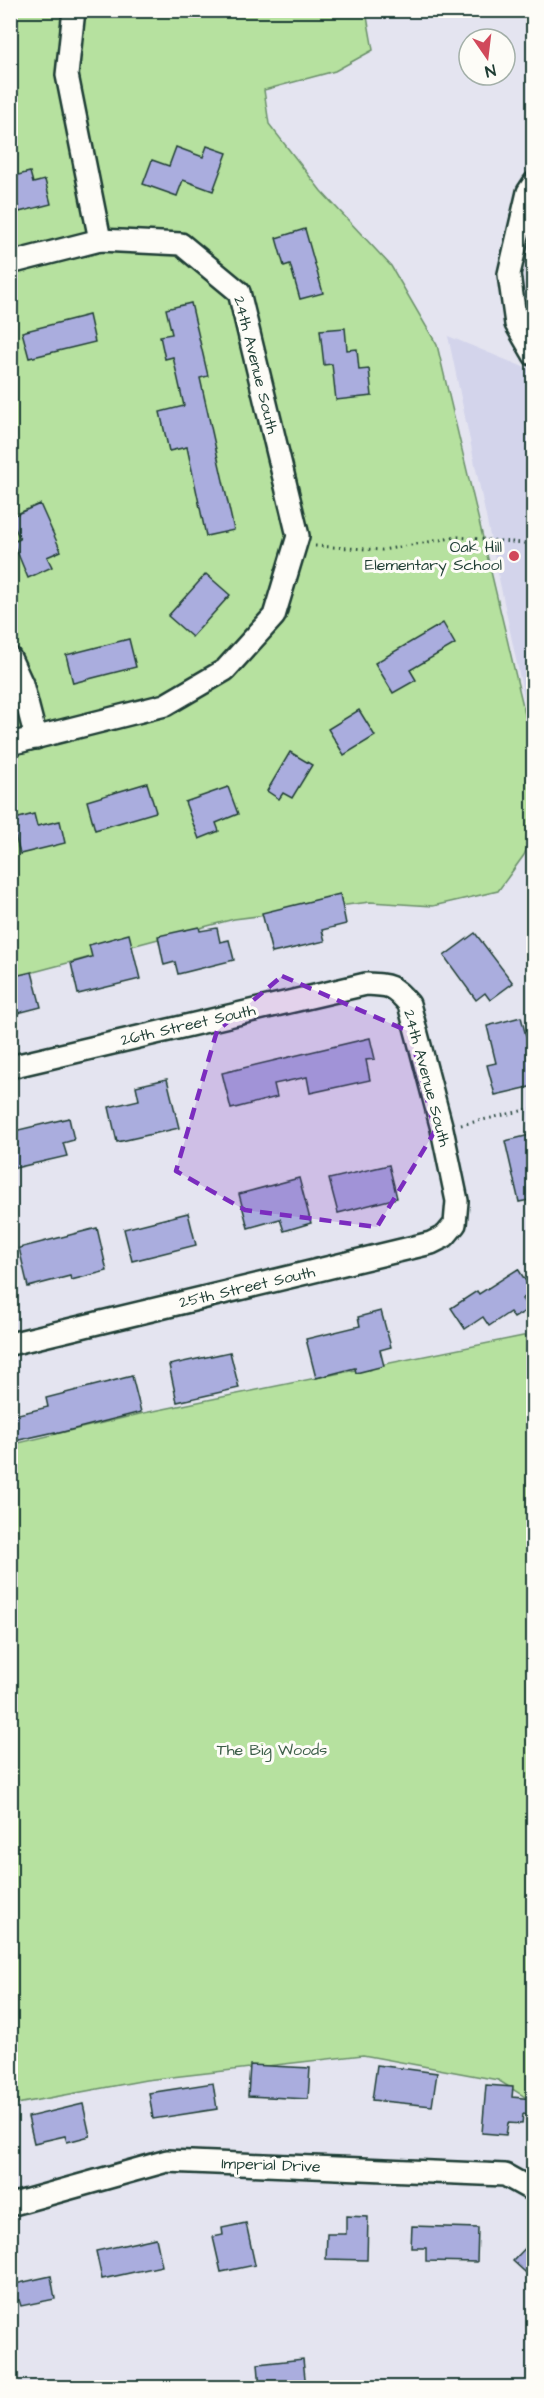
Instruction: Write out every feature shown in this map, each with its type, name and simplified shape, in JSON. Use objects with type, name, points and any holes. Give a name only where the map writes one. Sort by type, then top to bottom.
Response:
[{"type":"street","points":[[74,10],[67,75],[100,240]]},
{"type":"street","points":[[534,183],[528,192],[509,274],[516,324],[534,355]]},
{"type":"street","name":"24th Avenue South","points":[[10,263],[100,240],[181,244],[239,292],[298,536]]},
{"type":"street","points":[[10,744],[165,705],[225,670],[274,616],[298,536]]},
{"type":"street","points":[[10,658],[22,684],[36,738]]},
{"type":"street","name":"24th Avenue South","points":[[366,984],[382,984],[396,989],[409,1004],[457,1201]]},
{"type":"street","name":"26th Street South","points":[[10,1067],[366,984]]},
{"type":"street","name":"25th Street South","points":[[10,1344],[431,1243],[444,1236],[454,1224],[457,1201]]},
{"type":"street","name":"Imperial Drive","points":[[10,2205],[166,2161],[505,2175],[534,2191]]},
{"type":"path","points":[[298,536],[315,546],[382,550],[458,537],[534,544]]},
{"type":"path","points":[[456,1126],[534,1108]]},
{"type":"highlighted area","points":[[282,976],[410,1032],[435,1131],[377,1227],[245,1210],[176,1171],[217,1031]]},
{"type":"shaded area","name":"Oak Hill Elementary School","points":[[448,336],[533,371],[533,740]]},
{"type":"green space","points":[[11,11],[366,11],[373,50],[335,71],[264,90],[269,124],[321,191],[391,266],[437,345],[533,748],[533,835],[524,855],[498,891],[433,906],[370,902],[234,919],[11,978]]},
{"type":"green space","name":"The Big Woods","points":[[533,1334],[533,2102],[498,2080],[363,2055],[146,2080],[11,2105],[10,1445],[144,1413]]},
{"type":"building","points":[[207,146],[227,153],[213,191],[183,180],[177,196],[143,184],[152,160],[169,166],[176,147],[203,157]]},
{"type":"building","points":[[30,172],[33,183],[45,180],[51,204],[19,212],[18,206],[10,208],[10,177]]},
{"type":"building","points":[[305,229],[323,293],[300,299],[290,264],[284,266],[276,238]]},
{"type":"building","points":[[191,303],[208,376],[200,378],[234,530],[206,536],[187,447],[169,451],[160,412],[184,406],[173,357],[165,359],[160,336],[172,334],[166,309]]},
{"type":"building","points":[[89,315],[95,342],[29,358],[22,332]]},
{"type":"building","points":[[345,328],[347,350],[357,349],[359,370],[369,369],[372,396],[336,400],[332,364],[324,365],[320,330]]},
{"type":"building","points":[[40,504],[61,551],[47,557],[52,567],[28,578],[13,542],[20,539],[10,517]]},
{"type":"building","points":[[206,574],[230,595],[192,637],[168,616]]},
{"type":"building","points":[[443,623],[455,644],[410,670],[416,680],[393,693],[375,663]]},
{"type":"building","points":[[129,639],[136,667],[73,683],[66,655]]},
{"type":"building","points":[[359,710],[375,736],[344,755],[328,729]]},
{"type":"building","points":[[290,752],[312,765],[292,798],[283,793],[279,799],[267,791]]},
{"type":"building","points":[[147,783],[156,812],[95,830],[87,801]]},
{"type":"building","points":[[228,787],[238,814],[216,823],[219,831],[199,839],[185,802]]},
{"type":"building","points":[[34,814],[37,826],[60,821],[65,843],[20,854],[11,820]]},
{"type":"building","points":[[340,894],[346,924],[322,930],[325,941],[272,953],[262,913]]},
{"type":"building","points":[[199,927],[200,931],[217,928],[220,942],[229,940],[234,960],[178,974],[175,962],[164,965],[158,936]]},
{"type":"building","points":[[475,933],[513,983],[490,1000],[485,993],[476,1000],[444,956]]},
{"type":"building","points":[[129,934],[140,979],[78,994],[71,963],[92,957],[89,945]]},
{"type":"building","points":[[32,972],[41,1007],[10,1015],[10,977]]},
{"type":"building","points":[[521,1017],[534,1066],[534,1086],[495,1095],[487,1065],[496,1063],[487,1026]]},
{"type":"building","points":[[370,1038],[375,1059],[366,1060],[370,1080],[310,1093],[307,1077],[274,1084],[277,1097],[231,1109],[222,1073]]},
{"type":"building","points":[[167,1079],[179,1128],[117,1142],[109,1107],[139,1100],[136,1086]]},
{"type":"building","points":[[69,1118],[74,1140],[63,1143],[67,1156],[15,1168],[10,1147],[10,1132]]},
{"type":"building","points":[[534,1134],[534,1199],[519,1202],[505,1141]]},
{"type":"building","points":[[389,1165],[397,1198],[338,1213],[329,1179]]},
{"type":"building","points":[[299,1178],[311,1223],[284,1231],[280,1219],[248,1228],[239,1194]]},
{"type":"building","points":[[188,1213],[196,1245],[132,1261],[124,1229]]},
{"type":"building","points":[[97,1228],[107,1271],[71,1280],[70,1276],[28,1287],[19,1248]]},
{"type":"building","points":[[518,1269],[533,1292],[522,1299],[529,1309],[514,1318],[510,1312],[489,1326],[483,1317],[465,1329],[451,1308],[477,1291],[479,1294]]},
{"type":"building","points":[[381,1311],[391,1347],[380,1350],[384,1366],[356,1373],[355,1368],[316,1378],[306,1339],[360,1326],[358,1317]]},
{"type":"building","points":[[230,1352],[239,1388],[177,1402],[169,1365]]},
{"type":"building","points":[[132,1376],[141,1412],[55,1434],[55,1432],[10,1442],[10,1416],[48,1407],[46,1398]]},
{"type":"building","points":[[250,2065],[310,2068],[308,2099],[248,2096]]},
{"type":"building","points":[[377,2065],[437,2073],[432,2106],[372,2100]]},
{"type":"building","points":[[213,2083],[217,2109],[153,2119],[149,2093]]},
{"type":"building","points":[[486,2085],[513,2087],[512,2097],[533,2099],[532,2115],[523,2114],[522,2124],[508,2123],[506,2135],[482,2133]]},
{"type":"building","points":[[83,2104],[90,2136],[67,2142],[65,2136],[34,2143],[28,2117]]},
{"type":"building","points":[[346,2216],[368,2217],[367,2260],[326,2259],[327,2234],[346,2234]]},
{"type":"building","points":[[246,2223],[255,2265],[221,2272],[213,2237],[223,2235],[222,2228]]},
{"type":"building","points":[[412,2226],[478,2228],[477,2262],[426,2261],[426,2248],[411,2248]]},
{"type":"building","points":[[156,2238],[162,2266],[102,2279],[96,2251]]},
{"type":"building","points":[[534,2239],[534,2280],[513,2261]]},
{"type":"building","points":[[51,2276],[55,2299],[21,2306],[19,2300],[10,2302],[10,2285]]},
{"type":"building","points":[[303,2359],[306,2388],[260,2388],[258,2364]]},
{"type":"place","name":"Oak Hill Elementary School","points":[[514,556]]}]
